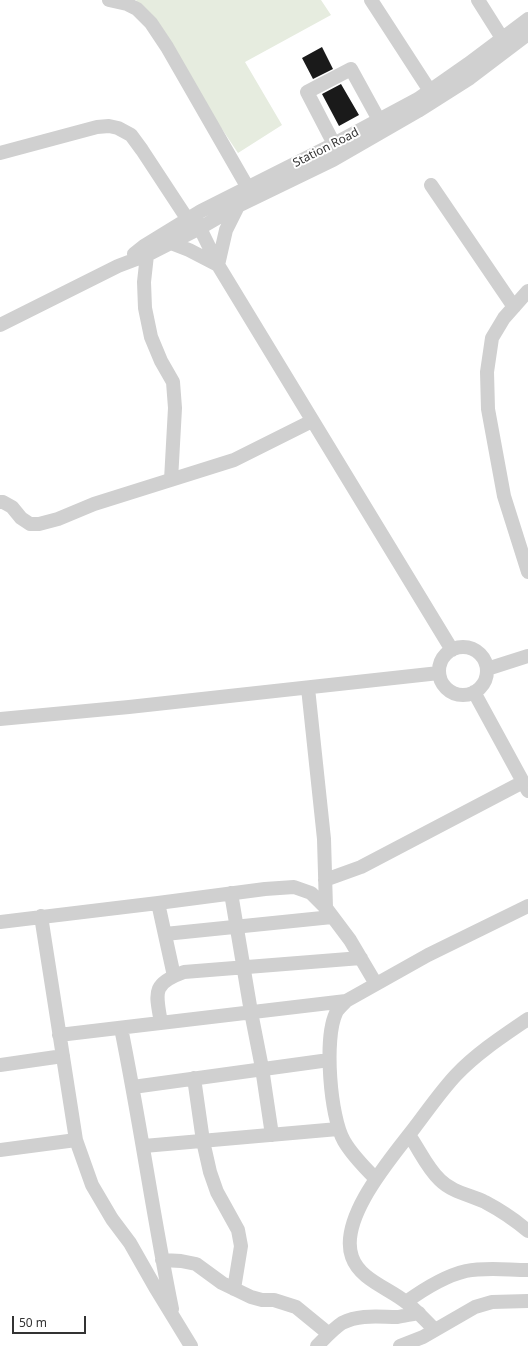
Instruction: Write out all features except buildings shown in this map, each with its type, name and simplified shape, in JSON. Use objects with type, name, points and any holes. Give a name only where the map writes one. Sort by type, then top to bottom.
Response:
[{"type":"street","points":[[109,0],[127,4],[137,9],[151,23],[167,46],[248,188]]},
{"type":"street","points":[[371,0],[430,91]]},
{"type":"street","points":[[478,0],[502,38]]},
{"type":"street","name":"Station Road","points":[[118,266],[144,246],[194,221],[248,188],[334,144],[430,91],[528,19]]},
{"type":"street","name":"Station Road","points":[[0,325],[118,266],[147,255],[171,243],[194,221],[238,206],[333,160],[418,111],[470,78],[528,34]]},
{"type":"street","points":[[334,144],[307,92],[350,69],[379,120]]},
{"type":"street","points":[[0,153],[97,127],[109,126],[118,128],[131,135],[194,221],[218,265],[452,650]]},
{"type":"street","points":[[430,185],[514,307]]},
{"type":"street","points":[[218,265],[226,230],[238,206]]},
{"type":"street","points":[[171,243],[190,250],[218,265]]},
{"type":"street","points":[[147,255],[144,282],[145,308],[150,337],[173,382],[175,408],[171,480]]},
{"type":"street","points":[[528,291],[504,318],[492,338],[487,372],[488,409],[504,496],[528,572]]},
{"type":"street","points":[[0,502],[12,507],[21,518],[30,524],[39,524],[58,519],[94,504],[234,460],[312,421]]},
{"type":"street","points":[[460,647],[470,648],[478,653],[484,660],[487,669],[486,678],[481,687],[474,692],[465,695],[456,694],[448,690],[442,682],[439,673],[440,664],[444,656],[452,650],[460,647]]},
{"type":"street","points":[[487,669],[528,656]]},
{"type":"street","points":[[0,719],[129,707],[439,673]]},
{"type":"street","points":[[308,688],[324,839],[325,880],[329,912]]},
{"type":"street","points":[[325,880],[361,867],[525,786],[474,692]]},
{"type":"street","points":[[0,922],[265,889],[294,887],[311,893],[329,912],[350,940],[376,984]]},
{"type":"street","points":[[231,894],[262,1068],[272,1135]]},
{"type":"street","points":[[158,903],[174,976]]},
{"type":"street","points":[[375,1178],[353,1155],[338,1129],[329,1060],[331,1028],[336,1012],[346,1001],[428,955],[528,906]]},
{"type":"street","points":[[164,934],[236,927],[329,912]]},
{"type":"street","points":[[41,916],[76,1140],[92,1185],[112,1219],[130,1243],[191,1346]]},
{"type":"street","points":[[161,1023],[157,999],[158,990],[164,982],[184,972],[361,958]]},
{"type":"street","points":[[59,1035],[346,1001]]},
{"type":"street","points":[[435,1330],[406,1302],[372,1281],[358,1269],[352,1257],[350,1247],[350,1237],[355,1219],[375,1178],[456,1075],[488,1048],[528,1019]]},
{"type":"street","points":[[121,1028],[144,1146],[162,1260],[174,1317]]},
{"type":"street","points":[[0,1066],[63,1056]]},
{"type":"street","points":[[133,1086],[329,1060]]},
{"type":"street","points":[[194,1078],[203,1141],[210,1172],[217,1192],[238,1230],[241,1246],[234,1289]]},
{"type":"street","points":[[144,1146],[338,1129]]},
{"type":"street","points":[[409,1135],[434,1174],[441,1181],[460,1193],[484,1202],[511,1216],[528,1231]]},
{"type":"street","points":[[0,1150],[76,1140]]},
{"type":"street","points":[[162,1260],[181,1260],[196,1264],[222,1283],[251,1297],[262,1300],[274,1300],[296,1308],[329,1334]]},
{"type":"street","points":[[406,1302],[431,1285],[466,1272],[480,1270],[528,1270]]},
{"type":"street","points":[[400,1346],[435,1330],[475,1307],[492,1302],[528,1302]]},
{"type":"street","points":[[317,1346],[342,1323],[355,1318],[399,1317],[418,1313]]},
{"type":"shaded area","points":[[136,0],[321,0],[331,15],[245,62],[282,125],[238,153]]}]
